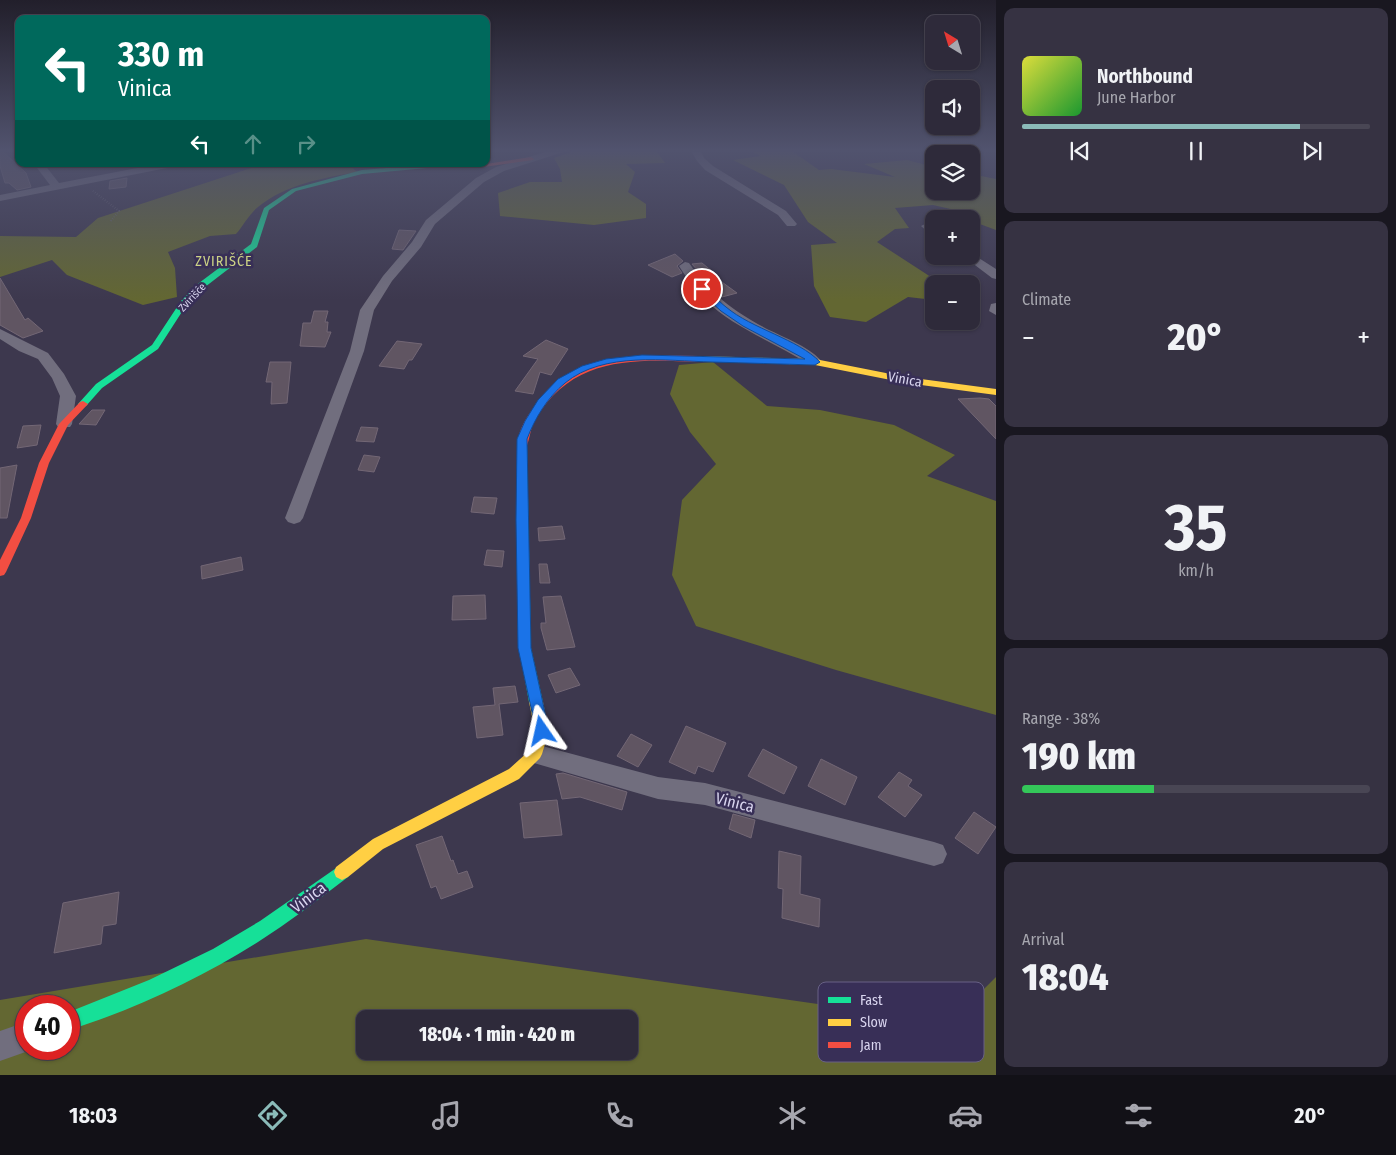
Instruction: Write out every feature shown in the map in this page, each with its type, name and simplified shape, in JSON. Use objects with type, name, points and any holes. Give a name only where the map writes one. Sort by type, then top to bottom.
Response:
[{"type":"street","name":"Zvirišće","points":[[0,572],[26,518],[44,463],[64,424],[99,386],[155,347],[184,303],[202,285],[254,245],[266,209],[280,199]]},
{"type":"street","name":"Zvirišće","points":[[294,518],[357,350],[367,310],[387,279],[417,244],[430,222],[455,199]]},
{"type":"street","points":[[760,199],[782,213],[791,224]]},
{"type":"street","points":[[980,264],[996,275]]},
{"type":"street","name":"Vinica","points":[[685,266],[692,279],[724,310],[746,324],[800,351],[815,362]]},
{"type":"street","name":"Zvirišće","points":[[0,333],[24,348],[43,356],[59,377],[68,396],[64,424]]},
{"type":"street","name":"Vinica","points":[[80,1018],[125,1001],[239,944],[293,909],[378,844],[514,774],[535,754],[542,731],[525,648],[522,439],[530,421],[542,402],[562,381],[585,368],[606,361],[642,358],[815,362],[906,380],[996,392]]},
{"type":"street","name":"Vinica","points":[[535,754],[658,788],[705,794],[934,854]]},
{"type":"street","points":[[0,1046],[15,1041]]},
{"type":"path","points":[[103,199],[119,211],[110,222]]},
{"type":"green space","points":[[156,199],[269,199],[252,213],[236,234],[210,236],[168,252],[175,268],[177,297],[143,305],[67,275],[52,260],[0,277],[0,236],[76,237],[98,218]]},
{"type":"green space","points":[[499,199],[639,199],[646,204],[646,218],[594,225],[500,216]]},
{"type":"green space","points":[[793,199],[996,199],[996,230],[980,224],[980,210],[955,210],[933,205],[895,208],[909,228],[895,229],[877,242],[928,275],[925,275],[925,299],[908,297],[866,322],[830,317],[814,286],[811,245],[837,243],[808,222]]},
{"type":"green space","points":[[713,362],[767,406],[820,410],[894,425],[955,455],[927,476],[996,501],[996,715],[836,670],[696,626],[672,575],[682,500],[716,464],[690,432],[670,394],[679,365]]},
{"type":"green space","points":[[366,939],[818,1004],[818,1062],[984,1062],[984,989],[996,977],[996,1075],[0,1075],[0,1000],[15,998],[15,1060],[80,1060],[80,995],[30,995]]},
{"type":"building","points":[[399,230],[416,231],[403,250],[392,249]]},
{"type":"building","points":[[675,254],[683,261],[677,266],[682,273],[672,277],[648,265]]},
{"type":"building","points":[[702,263],[718,276],[715,277],[737,293],[722,297],[717,293],[692,264]]},
{"type":"building","points":[[0,278],[25,320],[28,318],[43,331],[23,338],[0,325]]},
{"type":"building","points":[[314,311],[328,311],[325,322],[328,322],[327,332],[331,332],[325,347],[300,346],[303,323],[311,323]]},
{"type":"building","points":[[546,340],[568,349],[551,375],[540,372],[533,394],[515,391],[538,359],[523,356]]},
{"type":"building","points":[[397,341],[422,344],[404,369],[379,366]]},
{"type":"building","points":[[270,362],[291,362],[287,403],[271,404],[272,382],[266,382]]},
{"type":"building","points":[[958,399],[989,399],[996,406],[996,439]]},
{"type":"building","points":[[92,410],[105,410],[96,425],[79,424]]},
{"type":"building","points":[[41,425],[37,445],[17,448],[23,426]]},
{"type":"building","points":[[361,427],[378,428],[374,442],[356,441]]},
{"type":"building","points":[[364,455],[380,457],[374,472],[358,470]]},
{"type":"building","points":[[17,465],[7,518],[0,518],[0,468]]},
{"type":"building","points":[[474,497],[497,498],[494,514],[471,512]]},
{"type":"building","points":[[562,526],[565,539],[539,541],[538,528]]},
{"type":"building","points":[[487,550],[504,551],[502,567],[484,565]]},
{"type":"building","points":[[241,557],[243,570],[202,579],[201,566]]},
{"type":"building","points":[[539,564],[547,564],[550,583],[540,583]]},
{"type":"building","points":[[485,595],[486,619],[452,620],[453,596]]},
{"type":"building","points":[[561,596],[575,647],[547,650],[541,628],[541,623],[546,623],[543,597]]},
{"type":"building","points":[[570,668],[580,685],[556,693],[548,675]]},
{"type":"building","points":[[515,686],[518,702],[499,704],[503,735],[477,738],[473,707],[495,705],[493,688]]},
{"type":"building","points":[[686,726],[726,743],[713,772],[698,766],[695,774],[669,762]]},
{"type":"building","points":[[631,734],[652,745],[638,767],[617,756]]},
{"type":"building","points":[[763,749],[797,767],[784,794],[748,776]]},
{"type":"building","points":[[821,759],[857,777],[845,805],[808,786]]},
{"type":"building","points":[[899,772],[912,780],[908,786],[922,795],[905,817],[878,797]]},
{"type":"building","points":[[563,773],[627,792],[622,810],[580,797],[562,799],[556,774]]},
{"type":"building","points":[[557,800],[562,835],[524,838],[520,803]]},
{"type":"building","points":[[974,812],[996,827],[978,854],[955,838]]},
{"type":"building","points":[[733,814],[755,820],[751,838],[729,829]]},
{"type":"building","points":[[442,836],[458,874],[467,871],[473,887],[441,899],[436,886],[431,888],[416,845]]},
{"type":"building","points":[[779,851],[801,856],[800,894],[820,899],[819,927],[782,918],[783,889],[778,888]]},
{"type":"building","points":[[119,892],[116,924],[103,926],[101,944],[54,953],[63,903]]},
{"type":"traffic: fast","points":[[83,404],[99,386],[155,347],[184,303],[202,285],[254,245],[266,209],[280,199]]},
{"type":"traffic: fast","points":[[522,446],[525,648],[536,702]]},
{"type":"traffic: fast","points":[[80,1017],[156,986],[219,955],[279,919],[342,872]]},
{"type":"traffic: slow","points":[[698,359],[815,362],[906,380],[996,392]]},
{"type":"traffic: slow","points":[[342,872],[378,844],[514,774],[535,754],[542,731],[536,702]]},
{"type":"traffic: jam","points":[[522,446],[525,431],[538,408],[554,389],[571,376],[590,367],[610,361],[653,358],[698,359]]},
{"type":"traffic: jam","points":[[0,572],[26,518],[44,463],[64,424],[83,404]]},
{"type":"district","name":"ZVIRIŠĆE","points":[[224,261]]},
{"type":"route","points":[[542,731],[525,648],[522,520],[522,439],[530,421],[542,402],[562,381],[585,368],[606,361],[642,358],[815,362],[800,351],[746,324],[724,310],[702,289]]}]
